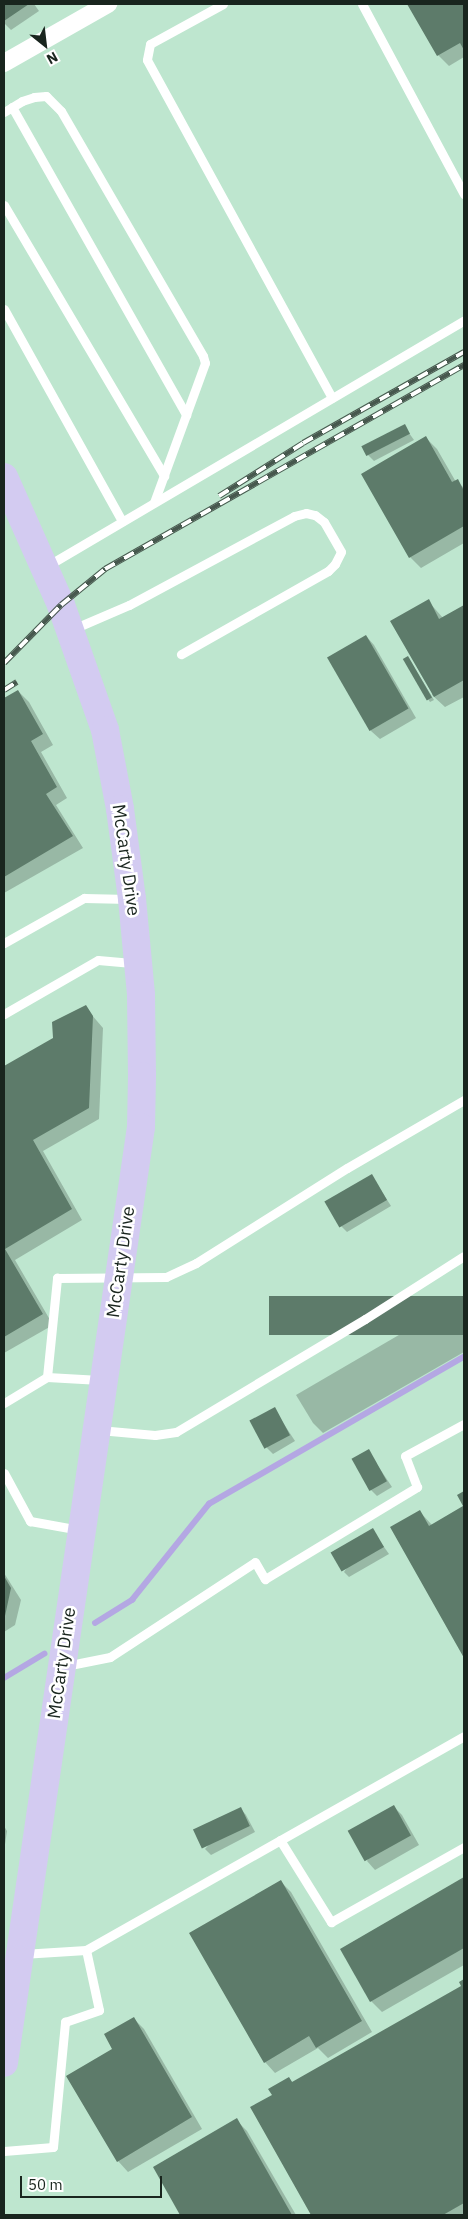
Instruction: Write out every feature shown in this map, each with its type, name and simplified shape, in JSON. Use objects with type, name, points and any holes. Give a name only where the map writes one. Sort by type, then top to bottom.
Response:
[{"type":"main road","name":"McCarty Drive","points":[[4,2063],[141,1127],[142,1040],[132,899],[120,809],[105,730],[70,630],[45,567],[7,491]]},
{"type":"street","points":[[4,63],[108,4]]},
{"type":"lane","points":[[223,4],[150,44],[146,60],[332,398]]},
{"type":"lane","points":[[362,4],[464,194]]},
{"type":"lane","points":[[4,112],[34,97],[46,96],[61,111],[203,356],[205,363],[154,502]]},
{"type":"lane","points":[[12,107],[186,415]]},
{"type":"lane","points":[[4,205],[164,476]]},
{"type":"lane","points":[[4,309],[122,521]]},
{"type":"lane","points":[[45,567],[464,320]]},
{"type":"lane","points":[[70,630],[129,605],[294,516],[306,513],[315,515],[324,522],[341,552],[335,564],[328,570],[181,654]]},
{"type":"lane","points":[[4,943],[84,898],[132,899]]},
{"type":"lane","points":[[4,1014],[98,960],[138,963]]},
{"type":"lane","points":[[48,1376],[57,1278],[118,1279],[166,1277],[196,1263],[347,1168],[464,1100]]},
{"type":"lane","points":[[96,1430],[155,1435],[176,1432],[365,1319],[464,1256]]},
{"type":"lane","points":[[4,1403],[48,1376],[103,1381]]},
{"type":"lane","points":[[61,1667],[110,1656],[256,1562],[265,1579],[417,1487],[405,1456],[464,1424]]},
{"type":"lane","points":[[4,1473],[30,1521],[81,1531]]},
{"type":"lane","points":[[20,1954],[86,1950],[464,1736]]},
{"type":"lane","points":[[280,1840],[332,1922],[464,1847]]},
{"type":"lane","points":[[4,2151],[53,2147],[65,2022],[99,2010],[86,1950]]},
{"type":"shaded area","points":[[4,4],[464,4],[464,2215],[4,2215]]},
{"type":"building","points":[[4,4],[9,5],[29,4],[4,21]]},
{"type":"building","points":[[407,4],[464,4],[464,50],[460,43],[437,56]]},
{"type":"building","points":[[405,424],[410,434],[366,456],[361,446]]},
{"type":"building","points":[[426,436],[452,482],[458,479],[464,491],[464,526],[409,558],[361,474]]},
{"type":"building","points":[[429,599],[439,619],[464,605],[464,680],[434,697],[390,621]]},
{"type":"building","points":[[366,635],[409,709],[370,731],[327,658]]},
{"type":"building","points":[[408,656],[432,698],[427,701],[403,659]]},
{"type":"building","points":[[18,690],[43,734],[31,741],[57,787],[46,794],[73,836],[4,877],[4,698]]},
{"type":"building","points":[[86,1005],[93,1016],[89,1108],[33,1140],[72,1209],[5,1249],[43,1314],[4,1337],[4,1066],[53,1038],[52,1022]]},
{"type":"building","points":[[372,1174],[387,1200],[339,1227],[324,1202]]},
{"type":"building","points":[[269,1296],[464,1296],[464,1335],[269,1335]]},
{"type":"building","points":[[275,1407],[290,1435],[264,1449],[249,1421]]},
{"type":"building","points":[[369,1449],[387,1481],[369,1491],[352,1459]]},
{"type":"building","points":[[464,1491],[464,1658],[390,1527],[420,1510],[429,1526],[463,1506],[457,1495]]},
{"type":"building","points":[[373,1528],[384,1547],[342,1572],[331,1553]]},
{"type":"building","points":[[4,1576],[11,1588],[5,1616],[4,1616]]},
{"type":"building","points":[[394,1805],[411,1836],[365,1861],[348,1831]]},
{"type":"building","points":[[241,1807],[250,1826],[202,1848],[193,1829]]},
{"type":"building","points":[[464,1877],[464,1948],[370,2002],[340,1949]]},
{"type":"building","points":[[281,1880],[362,2021],[316,2048],[309,2036],[264,2063],[189,1933]]},
{"type":"building","points":[[464,1979],[464,2203],[443,2215],[311,2215],[250,2107],[272,2095],[268,2089],[289,2077],[292,2082],[461,1986],[459,1982]]},
{"type":"building","points":[[134,2017],[192,2117],[117,2162],[66,2076],[112,2049],[104,2034]]},
{"type":"building","points":[[237,2118],[292,2215],[180,2215],[153,2167]]},
{"type":"waterway","points":[[95,1623],[132,1600],[209,1504],[464,1357]]},
{"type":"waterway","points":[[4,1678],[44,1654]]},
{"type":"railway","points":[[219,496],[303,443],[464,352]]},
{"type":"railway","points":[[4,663],[61,605],[105,569],[464,365]]},
{"type":"railway","points":[[4,690],[17,682]]}]
